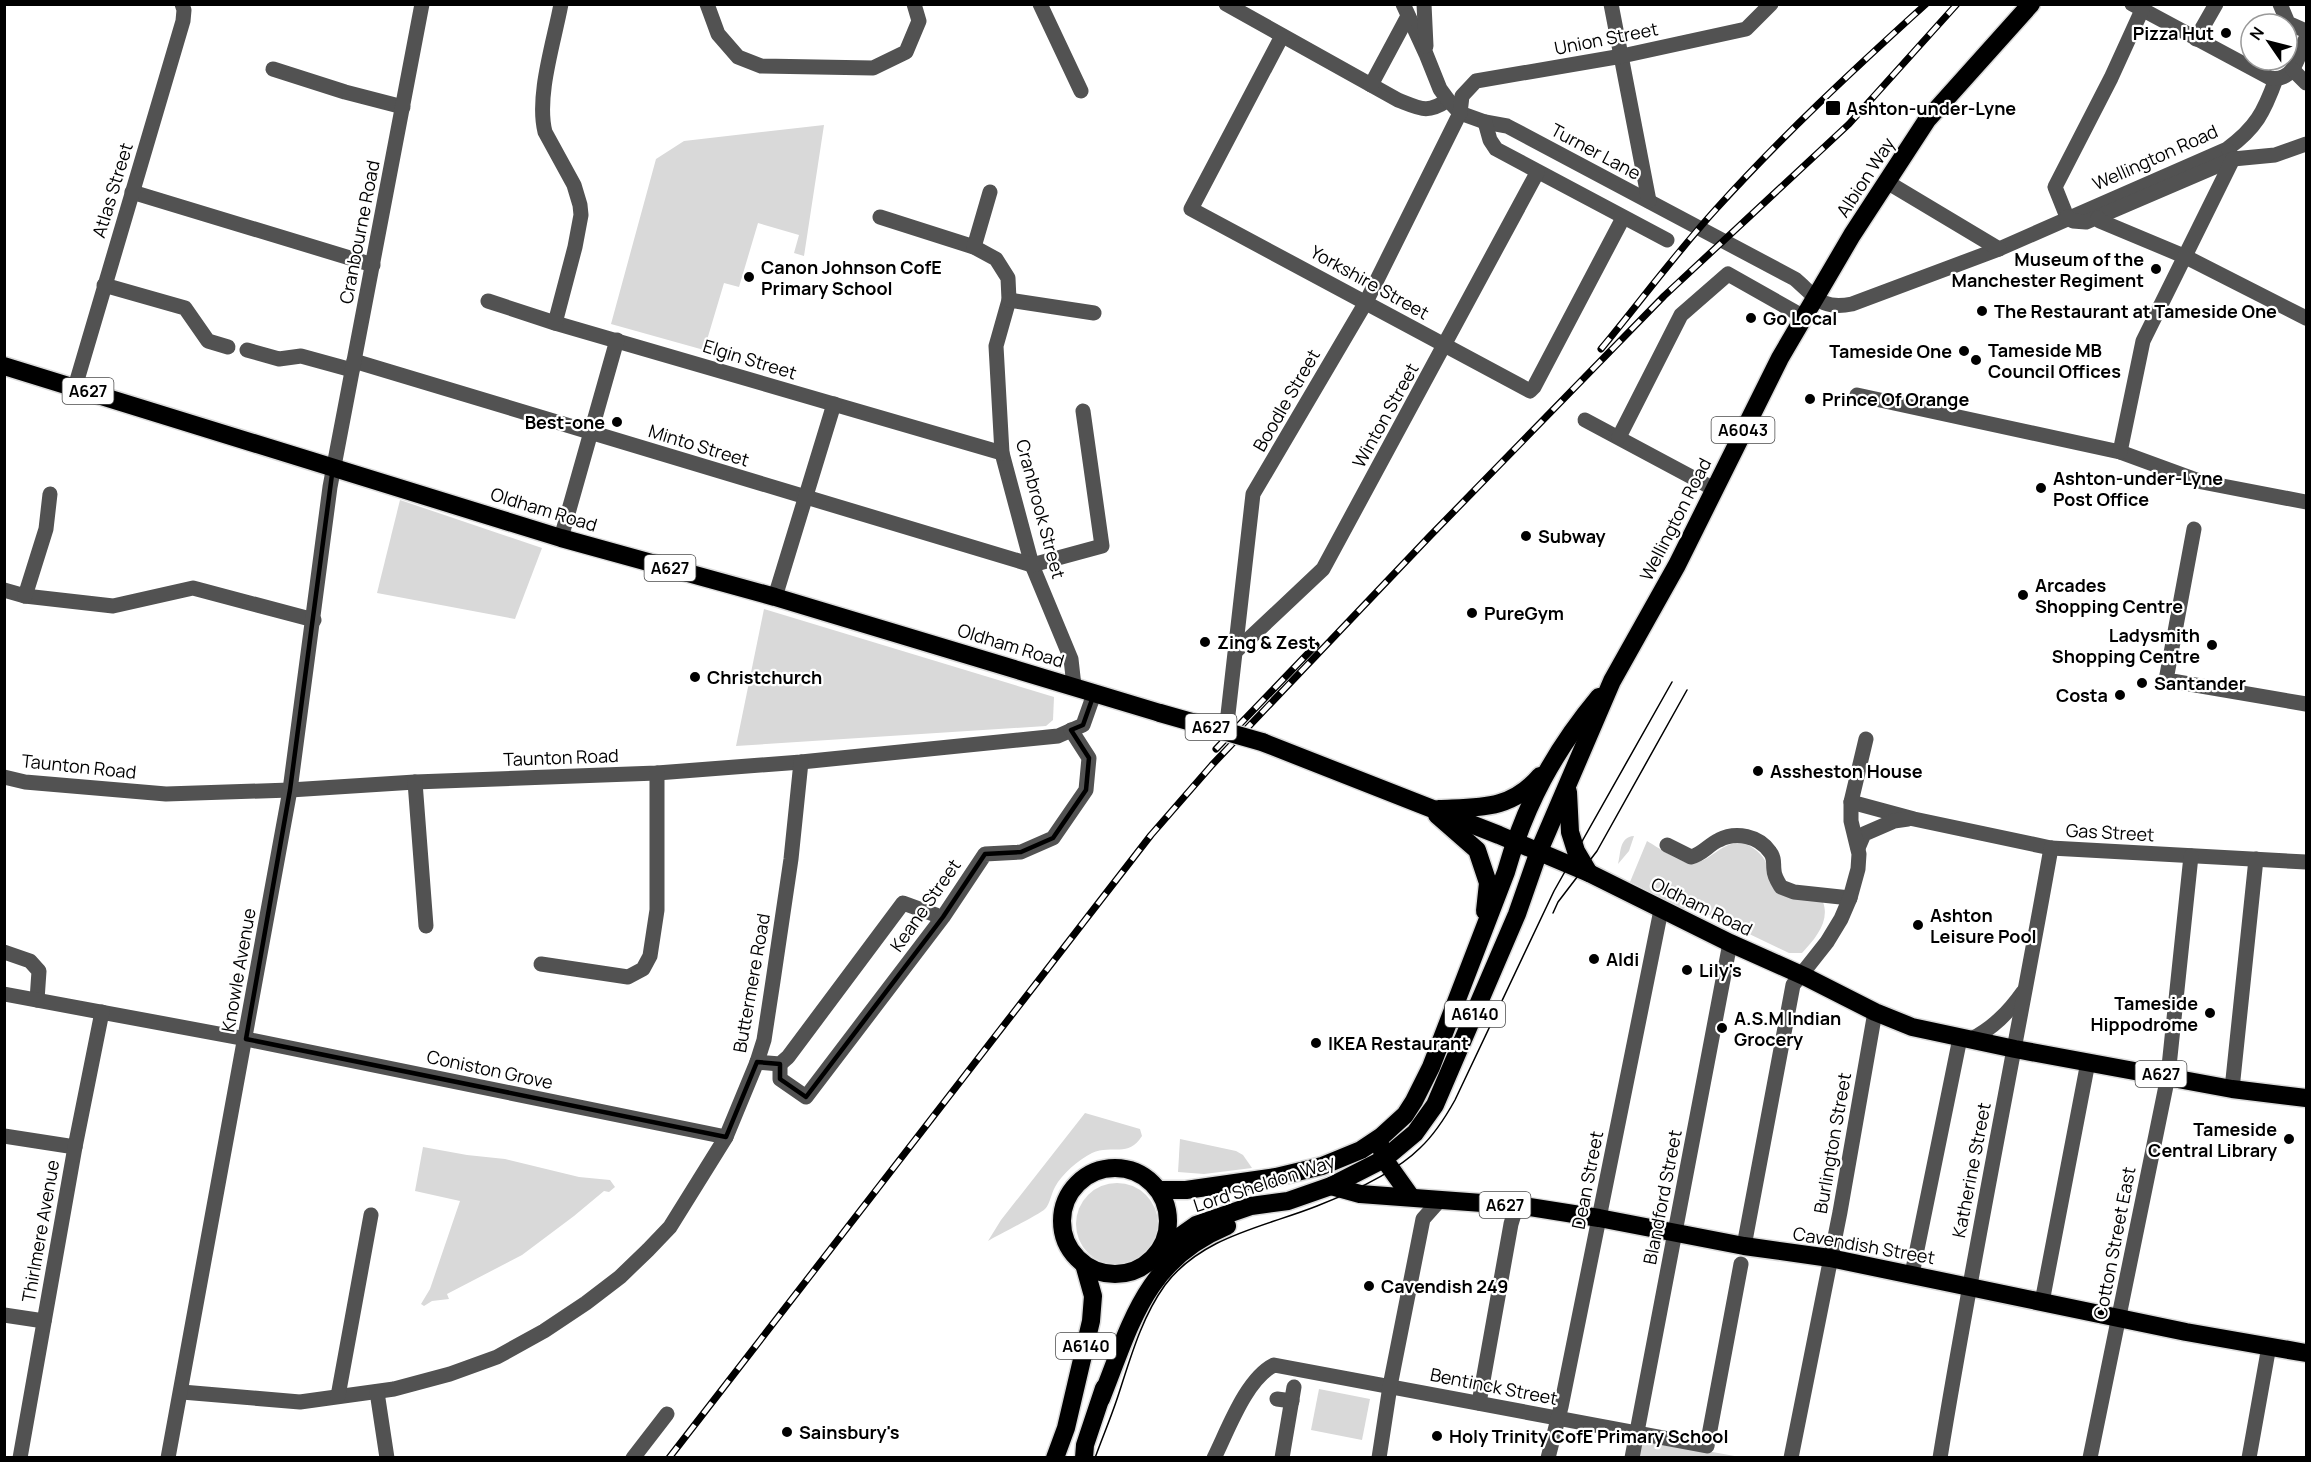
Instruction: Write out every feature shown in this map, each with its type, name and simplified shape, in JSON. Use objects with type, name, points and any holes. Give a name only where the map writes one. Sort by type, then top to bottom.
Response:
[{"type":"highway","name":"Albion Way","points":[[1815,298],[1927,120],[2031,4]]},
{"type":"highway","name":"Wellington Road","points":[[1384,1159],[1415,1133],[1435,1105],[1517,914],[1539,851],[1612,681],[1677,565],[1779,358],[1815,298]]},
{"type":"highway","name":"Oldham Road","points":[[4,366],[561,538],[775,597],[1074,686]]},
{"type":"highway","name":"Wellington Road","points":[[1382,1136],[1405,1115],[1414,1101],[1438,1048],[1506,873],[1515,841],[1548,767],[1575,727],[1612,681]]},
{"type":"highway","name":"A627","points":[[1074,686],[1094,694]]},
{"type":"highway","name":"Oldham Road","points":[[1094,694],[1295,753],[1515,841],[1589,873],[1730,943],[1875,1012],[1912,1027],[2015,1049],[2232,1089],[2307,1098]]},
{"type":"highway","points":[[1432,809],[1490,807],[1505,803],[1531,787],[1548,767]]},
{"type":"highway","name":"A6043","points":[[1569,782],[1570,832],[1576,851],[1589,873]]},
{"type":"highway","name":"A627","points":[[1432,809],[1477,850],[1488,883],[1482,937]]},
{"type":"highway","points":[[1382,1136],[1381,1150],[1384,1159],[1411,1197]]},
{"type":"highway","name":"Lord Sheldon Way","points":[[1159,1190],[1186,1190],[1276,1177],[1322,1166],[1361,1150],[1382,1136]]},
{"type":"highway","name":"Lord Sheldon Way","points":[[1084,1458],[1085,1444],[1101,1400],[1122,1314],[1155,1256],[1196,1225],[1251,1206],[1288,1201],[1330,1186],[1384,1159]]},
{"type":"highway","name":"A6140","points":[[1054,1458],[1066,1428],[1091,1321],[1093,1296],[1084,1264],[1070,1250],[1064,1238],[1063,1209],[1075,1186],[1093,1172],[1118,1167],[1142,1174],[1159,1190]]},
{"type":"highway","name":"Cavendish Street","points":[[1330,1186],[1360,1194],[1523,1206],[1599,1218],[1674,1233],[1742,1255],[1830,1258],[2186,1332],[2307,1353]]},
{"type":"highway","points":[[1084,1264],[1104,1273],[1118,1274],[1138,1269],[1155,1256],[1166,1237],[1168,1221],[1166,1205],[1159,1190]]},
{"type":"highway","name":"A6140","points":[[1101,1400],[1135,1312],[1156,1279],[1177,1256],[1208,1234],[1288,1201]]},
{"type":"street","name":"Atlas Street","points":[[75,387],[183,21],[182,4]]},
{"type":"street","name":"Cranbourne Road","points":[[330,487],[422,4]]},
{"type":"street","points":[[555,323],[581,215],[574,185],[545,132],[542,120],[541,103],[561,4]]},
{"type":"street","points":[[706,4],[718,34],[738,57],[761,66],[873,68],[906,52],[919,21],[914,4]]},
{"type":"street","points":[[1040,4],[1081,91]]},
{"type":"street","points":[[1226,4],[1371,85],[1422,110],[1435,109],[1448,100]]},
{"type":"street","points":[[1424,4],[1426,54]]},
{"type":"street","points":[[1611,4],[1649,201]]},
{"type":"street","name":"Union Street","points":[[1460,113],[1462,96],[1476,81],[1622,56],[1746,29],[1771,4]]},
{"type":"street","points":[[2196,39],[2216,4]]},
{"type":"street","points":[[2280,4],[2288,23],[2307,31]]},
{"type":"street","points":[[2067,217],[2055,187],[2111,78],[2137,7],[2262,75],[2276,79],[2291,72]]},
{"type":"street","points":[[1371,85],[1405,10]]},
{"type":"street","name":"Turner Lane","points":[[1405,10],[1440,89],[1460,113],[1485,122],[1507,126],[1795,279],[1815,298]]},
{"type":"street","name":"Yorkshire Street","points":[[1282,36],[1191,209],[1445,346],[1530,391],[1623,218]]},
{"type":"street","points":[[2299,56],[2307,38]]},
{"type":"street","points":[[273,69],[345,92],[403,107]]},
{"type":"street","name":"Wellington Road","points":[[2067,217],[2073,221],[2085,222],[2098,218],[2230,154],[2258,121],[2276,79]]},
{"type":"street","name":"Boodle Street","points":[[1226,732],[1253,494],[1366,302],[1460,113]]},
{"type":"street","points":[[1485,122],[1490,140],[1496,149],[1537,173],[1667,240]]},
{"type":"street","points":[[2120,452],[2143,341],[2186,257],[2230,154],[2275,155],[2307,144]]},
{"type":"street","name":"Wellington Road","points":[[1815,298],[1828,306],[1852,304],[1999,249],[2067,217],[2230,154]]},
{"type":"street","name":"Winton Street","points":[[1236,651],[1323,569],[1537,173]]},
{"type":"street","points":[[1887,182],[1999,249]]},
{"type":"street","points":[[132,192],[373,265]]},
{"type":"street","points":[[974,247],[990,192]]},
{"type":"street","name":"Cranbrook Street","points":[[880,217],[974,247],[996,259],[1008,278],[1009,300],[996,346],[1002,453],[1032,565],[1071,659],[1074,686]]},
{"type":"street","points":[[2098,218],[2100,221],[2186,257],[2307,318]]},
{"type":"street","points":[[1618,437],[1681,315],[1728,274],[1804,317]]},
{"type":"street","points":[[104,285],[185,308],[208,341],[228,347]]},
{"type":"street","points":[[1009,300],[1094,313]]},
{"type":"street","name":"Elgin Street","points":[[488,301],[555,323],[1002,453]]},
{"type":"street","points":[[561,538],[617,340]]},
{"type":"street","name":"Minto Street","points":[[247,350],[279,358],[301,356],[353,365],[591,433],[1032,565]]},
{"type":"street","points":[[1857,395],[2120,452],[2202,482],[2307,502]]},
{"type":"street","points":[[775,597],[834,404]]},
{"type":"street","points":[[1032,565],[1102,546],[1083,411]]},
{"type":"street","points":[[1585,420],[1714,489]]},
{"type":"street","name":"Knowle Avenue","points":[[168,1458],[182,1392],[291,790],[330,487]]},
{"type":"street","points":[[25,596],[46,529],[50,494]]},
{"type":"street","points":[[2194,529],[2166,680],[2307,704]]},
{"type":"street","points":[[4,590],[25,596],[112,606],[193,588],[314,620]]},
{"type":"street","points":[[1071,730],[1083,725],[1094,694]]},
{"type":"street","name":"Taunton Road","points":[[4,777],[25,782],[166,794],[291,790],[415,782],[657,773],[801,762],[1058,736],[1071,730]]},
{"type":"street","name":"Keane Street","points":[[780,1064],[780,1079],[806,1097],[943,917],[985,854],[1021,852],[1053,838],[1086,790],[1089,758],[1071,730]]},
{"type":"street","points":[[1742,1255],[1793,985],[1827,942],[1841,920],[1858,868],[1858,848],[1851,821],[1851,802],[1866,739]]},
{"type":"street","name":"Buttermere Road","points":[[182,1392],[300,1402],[377,1392],[441,1376],[497,1357],[544,1331],[620,1277],[670,1227],[726,1137],[764,1040],[790,859],[801,762]]},
{"type":"street","points":[[541,964],[628,977],[643,969],[650,956],[657,910],[657,773]]},
{"type":"street","points":[[415,782],[426,926]]},
{"type":"street","name":"Gas Street","points":[[1851,802],[1914,819],[2051,848],[2307,862]]},
{"type":"street","name":"Gas Street","points":[[1858,848],[1864,834],[1894,821],[1914,819]]},
{"type":"street","points":[[1667,845],[1691,857],[1700,855],[1718,840],[1736,834],[1748,837],[1756,840],[1771,853],[1774,860],[1774,871],[1781,887],[1794,892],[1850,898]]},
{"type":"street","name":"Katherine Street","points":[[1940,1458],[1969,1286],[2012,1068],[2051,848]]},
{"type":"street","name":"Cotton Street East","points":[[2090,1458],[2168,1076],[2191,856]]},
{"type":"street","points":[[2232,1089],[2256,859]]},
{"type":"street","points":[[757,1062],[780,1064],[788,1057],[903,903],[936,915]]},
{"type":"street","name":"Dean Street","points":[[1548,1458],[1559,1418],[1661,910]]},
{"type":"street","name":"Blandford Street","points":[[1632,1458],[1730,943]]},
{"type":"street","points":[[4,952],[30,961],[39,971],[37,1000]]},
{"type":"street","name":"Katherine Street","points":[[1965,1039],[1986,1031],[2009,1012],[2026,987]]},
{"type":"street","name":"Coniston Grove","points":[[4,994],[246,1039],[726,1137]]},
{"type":"street","name":"Thirlmere Avenue","points":[[20,1458],[75,1147],[102,1012]]},
{"type":"street","name":"Burlington Street","points":[[1791,1458],[1840,1212],[1875,1012]]},
{"type":"street","points":[[1912,1274],[1965,1039],[1993,1050],[2012,1068]]},
{"type":"street","points":[[2042,1302],[2088,1062]]},
{"type":"street","points":[[4,1137],[75,1147]]},
{"type":"street","points":[[1379,1458],[1390,1386],[1423,1220],[1439,1201]]},
{"type":"street","points":[[1479,1403],[1514,1214],[1523,1206]]},
{"type":"street","points":[[338,1396],[371,1215]]},
{"type":"street","name":"Bentinck Street","points":[[1214,1458],[1250,1388],[1259,1375],[1274,1365],[1707,1446],[1742,1255]]},
{"type":"street","points":[[4,1315],[44,1322]]},
{"type":"street","points":[[2248,1458],[2269,1346]]},
{"type":"street","points":[[377,1392],[387,1458]]},
{"type":"street","points":[[1282,1458],[1287,1396]]},
{"type":"street","points":[[633,1458],[667,1414]]},
{"type":"highlighted area","points":[[333,467],[1094,694],[1083,725],[1071,730],[1089,758],[1086,790],[1053,838],[1021,852],[985,854],[943,917],[806,1097],[780,1079],[780,1064],[757,1062],[726,1137],[246,1039],[290,790]]},
{"type":"shaded area","points":[[824,125],[804,256],[794,253],[799,235],[758,223],[739,287],[724,283],[704,350],[611,324],[656,159],[684,141]]},
{"type":"shaded area","points":[[400,500],[542,548],[515,619],[377,593]]},
{"type":"shaded area","points":[[764,609],[1054,697],[1053,720],[1046,726],[736,746]]},
{"type":"shaded area","points":[[1634,836],[1629,851],[1618,864],[1623,842]]},
{"type":"shaded area","points":[[1647,841],[1689,863],[1706,859],[1729,845],[1747,844],[1765,860],[1769,879],[1823,902],[1825,916],[1823,923],[1802,953],[1789,953],[1693,907],[1682,908],[1630,882]]},
{"type":"shaded area","points":[[1085,1113],[1140,1129],[1142,1136],[1137,1143],[1126,1149],[1100,1151],[1081,1159],[1058,1182],[1045,1209],[988,1241],[1001,1220]]},
{"type":"shaded area","points":[[1180,1139],[1236,1151],[1243,1155],[1252,1168],[1204,1174],[1178,1172]]},
{"type":"shaded area","points":[[423,1147],[505,1159],[579,1177],[610,1180],[615,1187],[609,1192],[604,1191],[522,1255],[447,1294],[449,1299],[432,1301],[424,1306],[421,1304],[430,1289],[460,1201],[415,1191]]},
{"type":"shaded area","points":[[1117,1183],[1133,1187],[1146,1195],[1154,1208],[1158,1224],[1154,1240],[1146,1253],[1133,1261],[1117,1265],[1101,1261],[1088,1253],[1080,1240],[1076,1224],[1080,1208],[1088,1195],[1101,1187]]},
{"type":"shaded area","points":[[1319,1389],[1370,1399],[1362,1440],[1311,1430]]},
{"type":"shaded area","points":[[1641,1439],[1740,1457],[1638,1458]]},
{"type":"tram line","points":[[1095,1458],[1144,1323],[1157,1297],[1180,1268],[1215,1244],[1235,1235],[1317,1206],[1372,1182],[1410,1157],[1435,1131],[1455,1100],[1554,891],[1672,682]]},
{"type":"tram line","points":[[1553,913],[1558,902],[1597,851],[1687,690]]},
{"type":"railway","points":[[1601,349],[1687,242],[1742,181],[1819,104],[1926,4]]},
{"type":"railway","points":[[669,1458],[1151,835],[1212,765],[1429,537],[1664,296],[1849,124],[1957,4]]},
{"type":"railway","points":[[1216,749],[1316,645]]},
{"type":"place","name":"Pizza Hut","points":[[2226,33]]},
{"type":"place","name":"Ashton-under-Lyne","points":[[1833,108]]},
{"type":"place","name":"Museum of the Manchester Regiment","points":[[2156,269]]},
{"type":"place","name":"Canon Johnson CofE Primary School","points":[[749,277]]},
{"type":"place","name":"The Restaurant at Tameside One","points":[[1982,311]]},
{"type":"place","name":"Go Local","points":[[1751,318]]},
{"type":"place","name":"Tameside One","points":[[1964,351]]},
{"type":"place","name":"Tameside MB Council Offices","points":[[1976,360]]},
{"type":"place","name":"Prince Of Orange","points":[[1810,399]]},
{"type":"place","name":"Best-one","points":[[617,422]]},
{"type":"place","name":"Ashton-under-Lyne Post Office","points":[[2041,488]]},
{"type":"place","name":"Subway","points":[[1526,536]]},
{"type":"place","name":"Arcades Shopping Centre","points":[[2023,595]]},
{"type":"place","name":"PureGym","points":[[1472,613]]},
{"type":"place","name":"Zing & Zest","points":[[1205,642]]},
{"type":"place","name":"Ladysmith Shopping Centre","points":[[2212,645]]},
{"type":"place","name":"Christchurch","points":[[695,677]]},
{"type":"place","name":"Santander","points":[[2142,683]]},
{"type":"place","name":"Costa","points":[[2120,695]]},
{"type":"place","name":"Assheston House","points":[[1758,771]]},
{"type":"place","name":"Ashton Leisure Pool","points":[[1918,925]]},
{"type":"place","name":"Aldi","points":[[1594,959]]},
{"type":"place","name":"Lily's","points":[[1687,970]]},
{"type":"place","name":"Tameside Hippodrome","points":[[2210,1013]]},
{"type":"place","name":"A.S.M Indian Grocery","points":[[1722,1028]]},
{"type":"place","name":"IKEA Restaurant","points":[[1316,1043]]},
{"type":"place","name":"Tameside Central Library","points":[[2289,1139]]},
{"type":"place","name":"Cavendish 249","points":[[1369,1286]]},
{"type":"place","name":"Sainsbury's","points":[[787,1432]]},
{"type":"place","name":"Holy Trinity CofE Primary School","points":[[1437,1436]]}]
